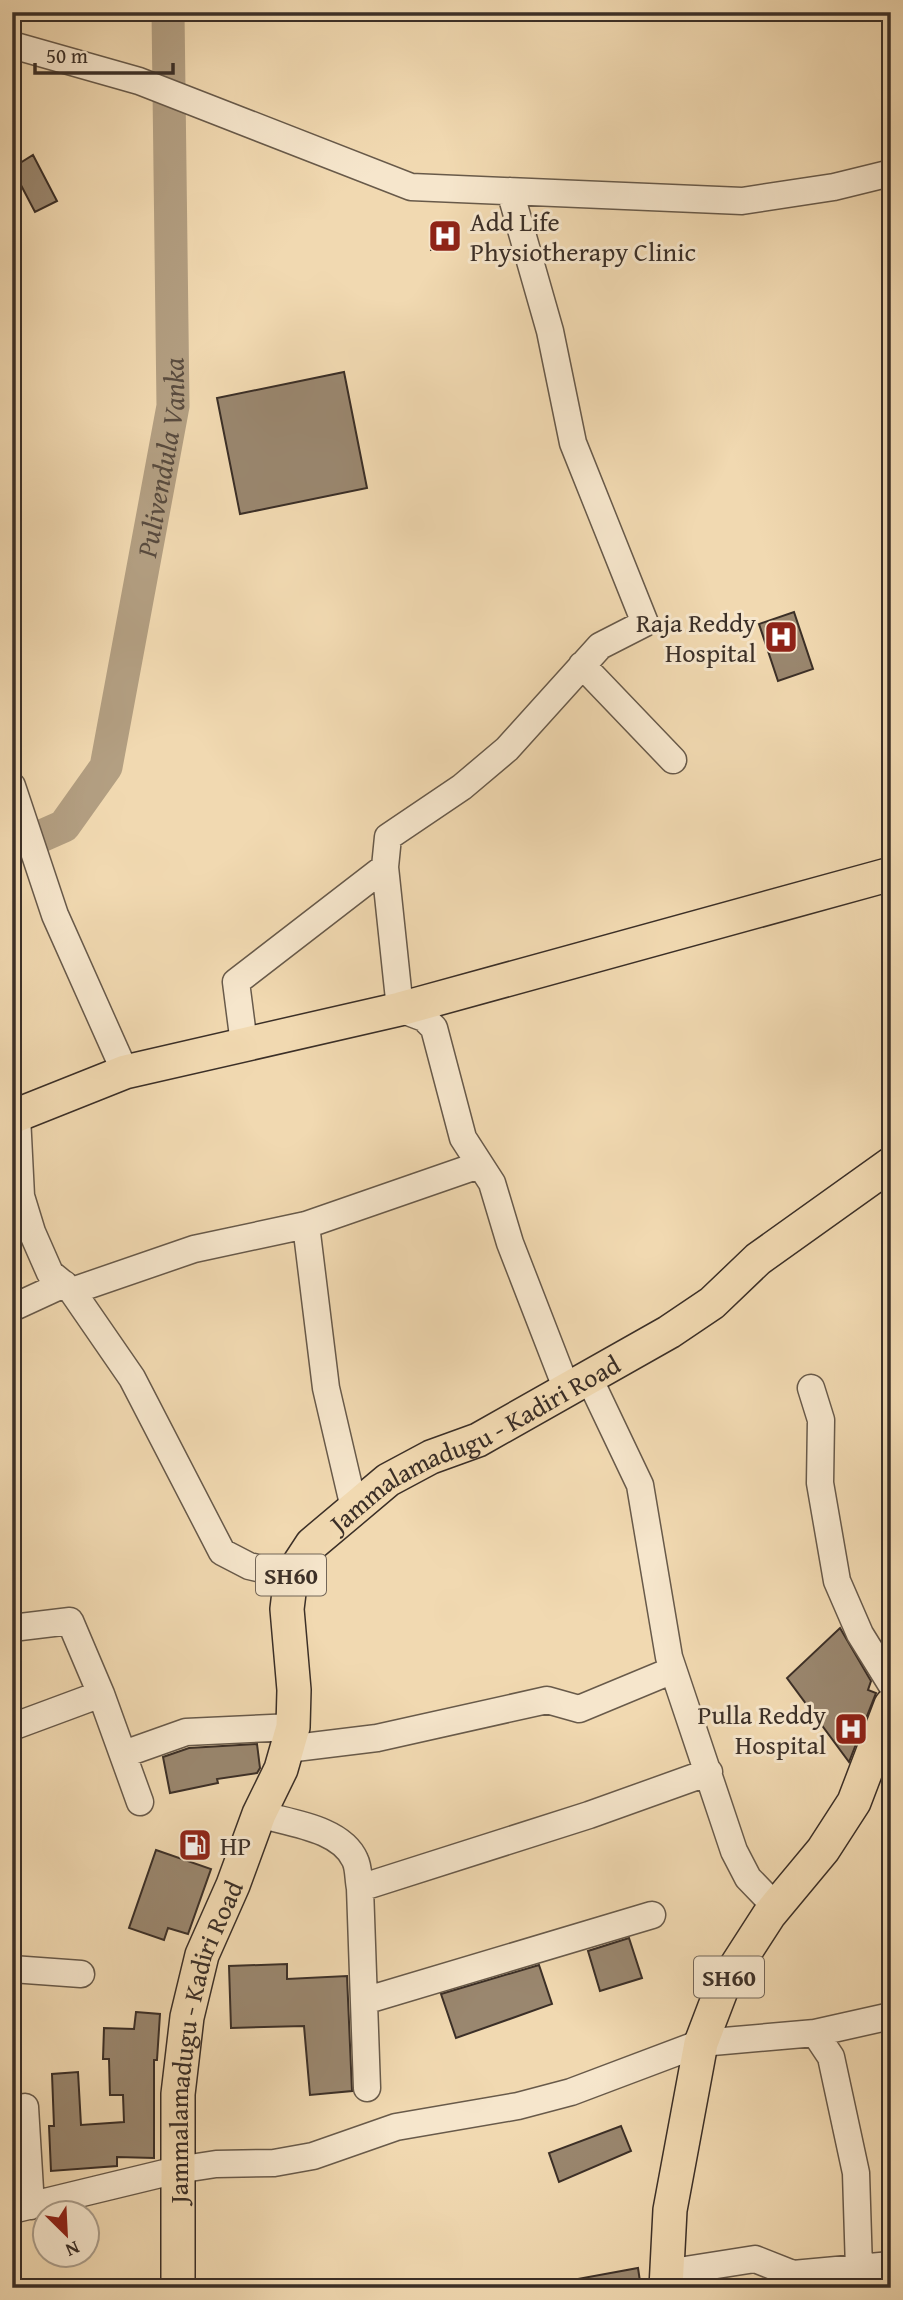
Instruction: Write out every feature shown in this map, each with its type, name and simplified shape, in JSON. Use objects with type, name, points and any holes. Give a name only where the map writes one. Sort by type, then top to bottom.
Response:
[{"type":"main road","points":[[14,1116],[125,1072],[400,1009],[891,874]]},
{"type":"main road","name":"Jammalamadugu - Kadiri Road","points":[[178,2288],[178,2094],[187,2017],[202,1955],[233,1885],[259,1814],[281,1769],[290,1738],[294,1690],[286,1609],[291,1576],[312,1544],[388,1480],[431,1457],[478,1440],[669,1332],[712,1303],[758,1259],[891,1164]]},
{"type":"main road","name":"SH60","points":[[666,2281],[670,2210],[701,2043],[722,1988],[776,1907],[823,1850],[854,1802],[891,1705]]},
{"type":"street","points":[[12,45],[139,81],[192,104],[411,187],[742,201],[834,187],[891,173]]},
{"type":"street","points":[[510,191],[550,331],[573,443],[645,623],[600,646],[507,749],[462,787],[388,837],[385,867],[400,1009],[424,1018],[433,1028],[463,1138],[492,1183],[510,1242],[578,1384],[640,1485],[673,1670],[734,1851],[748,1878],[776,1907]]},
{"type":"street","points":[[582,665],[673,760]]},
{"type":"street","points":[[12,786],[55,915],[125,1072]]},
{"type":"street","points":[[244,1044],[236,982],[385,867]]},
{"type":"street","points":[[14,1116],[21,1196],[32,1232],[50,1273],[68,1287],[132,1378],[222,1552],[249,1566],[291,1576]]},
{"type":"street","points":[[12,1308],[68,1287],[194,1249],[306,1225],[478,1165]]},
{"type":"street","points":[[306,1225],[327,1388],[354,1508]]},
{"type":"street","points":[[811,1388],[821,1420],[820,1483],[837,1581],[860,1634],[891,1684]]},
{"type":"street","points":[[12,1628],[70,1621],[124,1754],[140,1802]]},
{"type":"street","points":[[124,1754],[186,1732],[290,1738],[377,1738],[547,1700],[579,1709],[673,1670]]},
{"type":"street","points":[[12,1727],[101,1695]]},
{"type":"street","points":[[360,1888],[589,1815],[709,1772]]},
{"type":"street","points":[[259,1814],[325,1834],[343,1844],[356,1861],[360,1888],[367,2088]]},
{"type":"street","points":[[364,2001],[652,1915]]},
{"type":"street","points":[[12,1969],[81,1974]]},
{"type":"street","points":[[12,2109],[25,2107],[21,2208],[177,2170],[216,2164],[274,2163],[313,2156],[396,2127],[519,2106],[571,2092],[701,2043],[815,2033],[891,2015]]},
{"type":"street","points":[[815,2033],[831,2057],[856,2173],[859,2269]]},
{"type":"street","points":[[666,2281],[755,2259],[793,2274],[891,2264]]},
{"type":"building","points":[[33,155],[57,201],[35,212],[12,168]]},
{"type":"building","points":[[432,223],[456,224],[455,250],[431,250]]},
{"type":"building","points":[[344,372],[367,488],[240,514],[217,398]]},
{"type":"building","points":[[794,612],[813,669],[778,681],[759,624]]},
{"type":"building","points":[[840,1628],[871,1681],[868,1690],[876,1693],[849,1762],[787,1678]]},
{"type":"building","points":[[257,1744],[260,1768],[257,1773],[217,1779],[218,1783],[170,1793],[163,1757],[189,1748]]},
{"type":"building","points":[[156,1850],[211,1869],[188,1934],[168,1928],[164,1940],[129,1928]]},
{"type":"building","points":[[629,1938],[642,1978],[600,1991],[588,1951]]},
{"type":"building","points":[[287,1964],[287,1979],[347,1976],[352,2091],[310,2095],[304,2026],[231,2028],[229,1966]]},
{"type":"building","points":[[539,1965],[552,2004],[456,2038],[441,1994]]},
{"type":"building","points":[[136,2012],[160,2014],[157,2060],[154,2060],[154,2158],[117,2157],[117,2166],[51,2171],[49,2126],[54,2126],[52,2074],[78,2072],[81,2125],[124,2122],[123,2095],[110,2095],[109,2059],[103,2059],[104,2028],[134,2029]]},
{"type":"building","points":[[621,2126],[631,2151],[559,2182],[549,2153]]},
{"type":"building","points":[[638,2268],[641,2288],[572,2288],[572,2280]]},
{"type":"waterway","name":"Pulivendula Vanka","points":[[12,849],[64,826],[106,767],[173,406],[168,12]]},
{"type":"place","name":"Add Life Physiotherapy Clinic","points":[[445,236]]},
{"type":"place","name":"Raja Reddy Hospital","points":[[781,637]]},
{"type":"place","name":"Pulla Reddy Hospital","points":[[851,1729]]},
{"type":"place","name":"HP","points":[[195,1845]]}]
